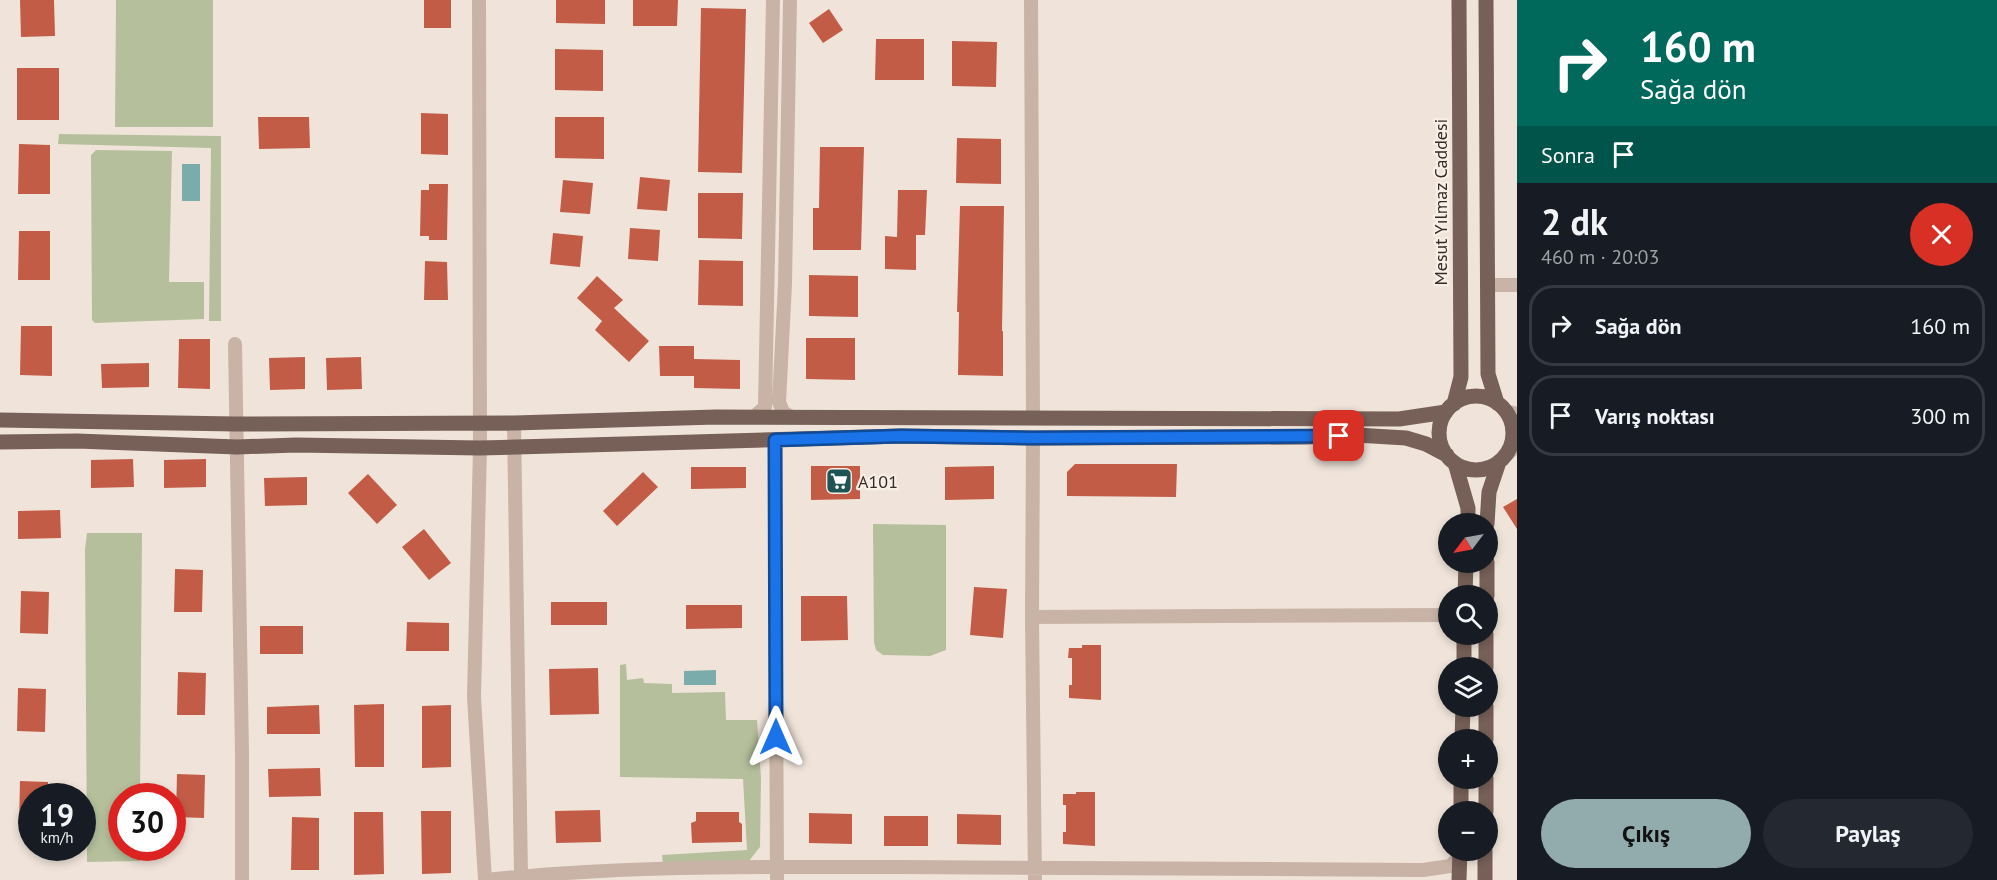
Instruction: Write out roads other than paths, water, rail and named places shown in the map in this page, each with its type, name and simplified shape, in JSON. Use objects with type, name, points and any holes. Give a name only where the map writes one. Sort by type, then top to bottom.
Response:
[{"type":"main road","name":"Mesut Yılmaz Caddesi","points":[[1450,408],[1461,377],[1459,0]]},
{"type":"main road","points":[[1486,0],[1488,374],[1507,409],[1513,432],[1512,444],[1489,492],[1488,513]]},
{"type":"main road","points":[[1468,513],[1451,459],[1442,445],[1441,422],[1450,408],[1464,398],[1476,396],[1487,398],[1507,409]]},
{"type":"main road","points":[[0,420],[235,424],[514,423],[754,417],[1399,419],[1450,408]]},
{"type":"main road","points":[[0,409],[9,414],[35,421]]},
{"type":"main road","points":[[0,442],[77,441],[237,447],[307,445],[480,448],[901,436],[1305,438],[1356,435],[1406,438],[1425,444],[1466,468],[1477,470],[1489,468],[1507,454]]},
{"type":"main road","points":[[0,455],[23,441]]},
{"type":"main road","points":[[1459,880],[1460,861]]},
{"type":"main road","points":[[1485,861],[1485,880]]},
{"type":"street","points":[[479,0],[480,448],[474,697],[486,880],[554,872],[1035,874],[1423,870],[1445,868],[1454,861]]},
{"type":"street","points":[[754,417],[765,407],[773,0]]},
{"type":"street","points":[[790,0],[785,284],[779,402],[783,412],[791,417]]},
{"type":"street","points":[[1031,0],[1033,418]]},
{"type":"street","points":[[1488,285],[1517,285]]},
{"type":"street","points":[[235,344],[242,880]]},
{"type":"street","points":[[514,423],[521,876]]},
{"type":"street","points":[[1033,438],[1032,617],[1035,874]]},
{"type":"street","points":[[775,440],[777,873]]},
{"type":"street","points":[[1032,617],[1438,615]]},
{"type":"water","points":[[182,164],[200,164],[200,201],[182,201]]},
{"type":"water","points":[[716,670],[716,685],[684,685],[684,671]]},
{"type":"place","name":"A101","points":[[839,481]]}]
